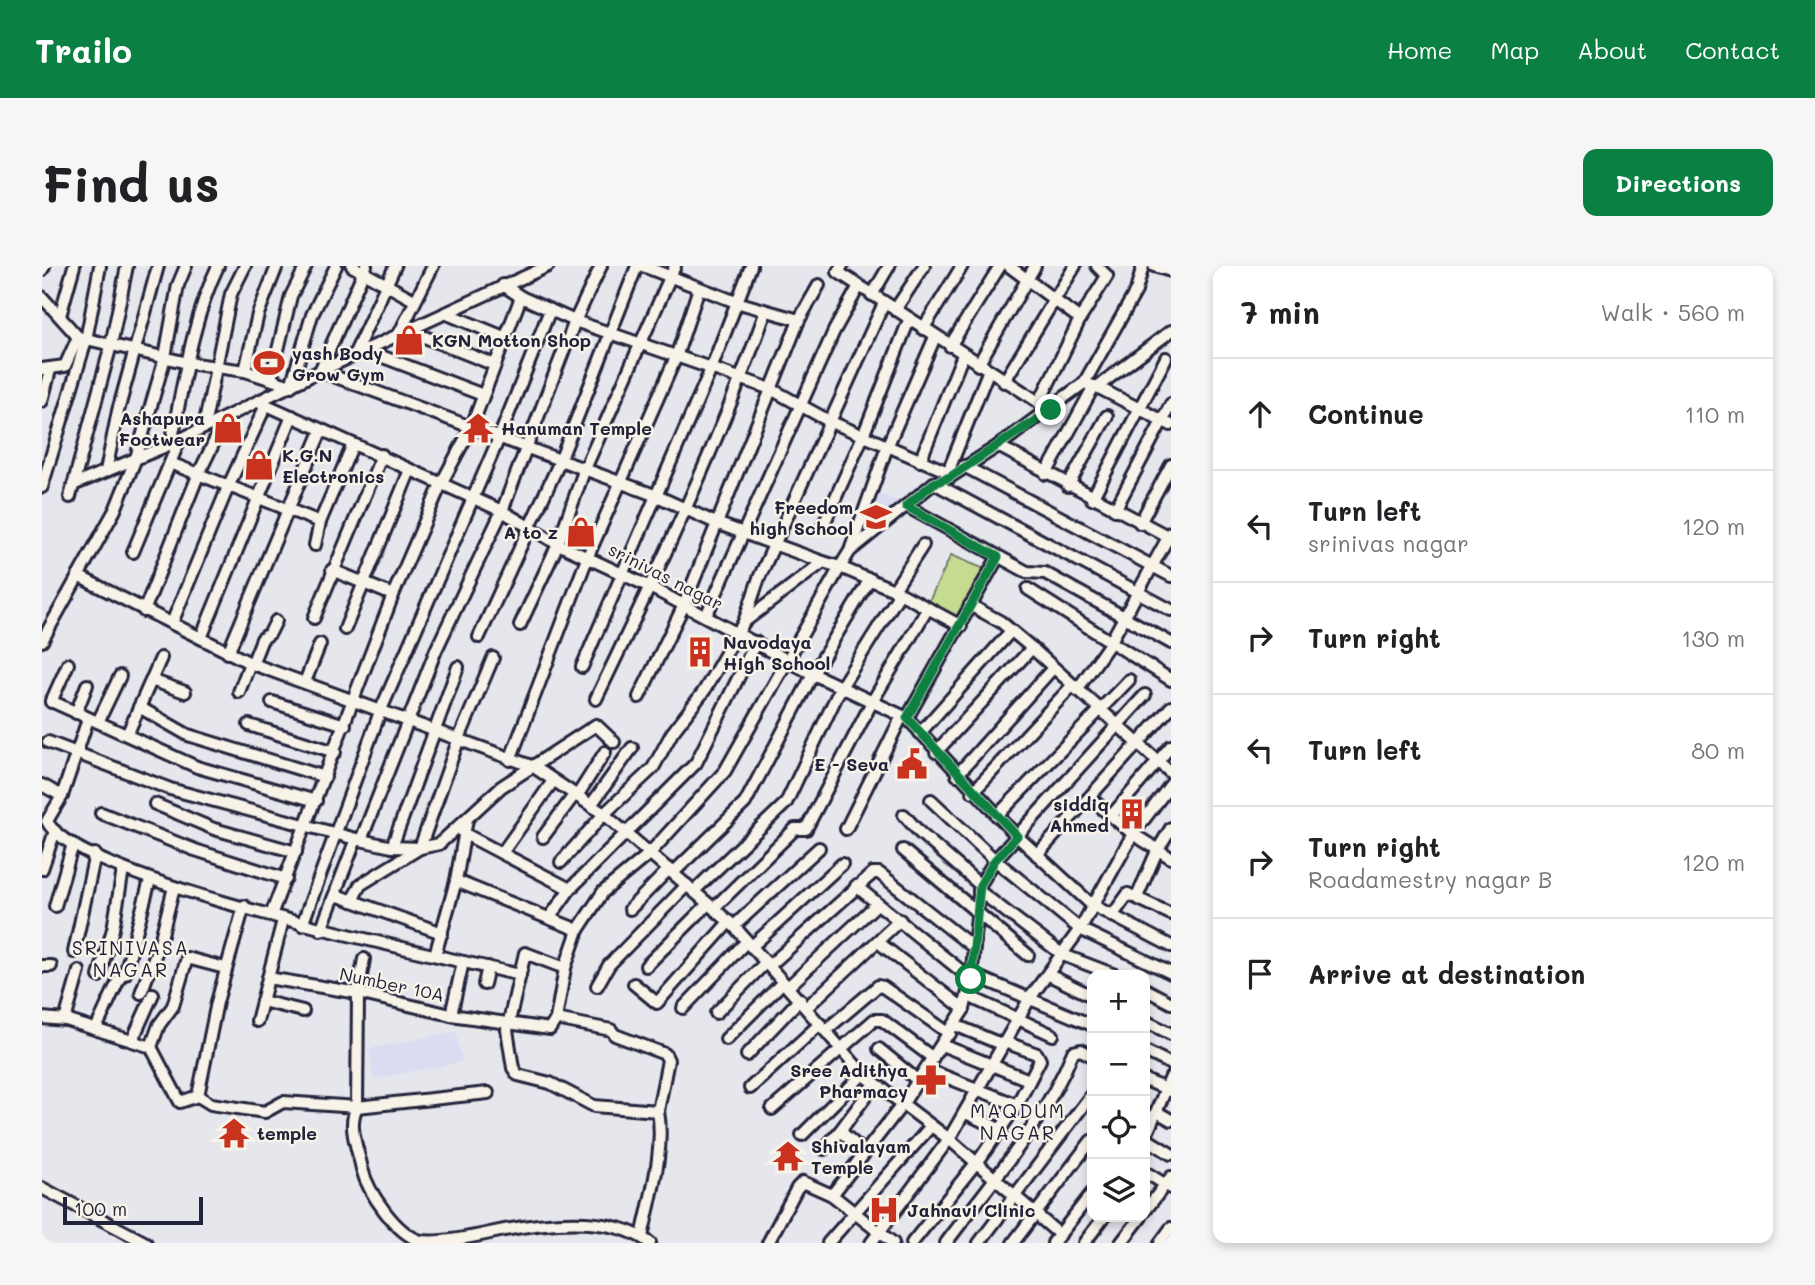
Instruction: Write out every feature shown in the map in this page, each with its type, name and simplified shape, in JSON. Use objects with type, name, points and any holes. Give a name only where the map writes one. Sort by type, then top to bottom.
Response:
[{"type":"street","points":[[60,316],[74,266]]},
{"type":"street","points":[[42,487],[100,266]]},
{"type":"street","points":[[70,497],[111,345],[127,266]]},
{"type":"street","points":[[106,471],[158,266]]},
{"type":"street","points":[[42,641],[115,510],[136,458],[165,357],[177,285],[186,266]]},
{"type":"street","points":[[133,552],[170,463],[188,363],[210,283],[218,266]]},
{"type":"street","points":[[204,427],[231,295],[245,266]]},
{"type":"street","points":[[245,371],[258,314],[277,266]]},
{"type":"street","points":[[271,379],[291,296],[306,266]]},
{"type":"street","points":[[291,386],[312,315],[336,266]]},
{"type":"street","points":[[352,266],[364,269],[386,286],[414,300]]},
{"type":"street","points":[[360,353],[395,266]]},
{"type":"street","points":[[73,485],[263,404],[320,371],[548,266]]},
{"type":"street","points":[[321,930],[436,650],[502,511],[575,321],[601,266]]},
{"type":"street","points":[[479,637],[560,461],[637,266]]},
{"type":"street","points":[[643,266],[673,271],[699,288],[799,320]]},
{"type":"street","points":[[582,667],[711,369],[751,266]]},
{"type":"street","points":[[842,266],[838,272],[988,372],[1051,410]]},
{"type":"street","points":[[872,295],[889,266]]},
{"type":"street","points":[[895,310],[924,266]]},
{"type":"street","points":[[923,329],[962,266]]},
{"type":"street","points":[[950,346],[1000,266]]},
{"type":"street","points":[[1009,266],[1080,319]]},
{"type":"street","points":[[978,365],[1035,266]]},
{"type":"street","points":[[1004,382],[1075,266]]},
{"type":"street","points":[[1039,403],[1080,319],[1107,276],[1097,266]]},
{"type":"street","points":[[1046,474],[1136,292],[1143,266]]},
{"type":"street","points":[[1154,266],[1171,271]]},
{"type":"street","points":[[403,332],[414,300],[431,267]]},
{"type":"street","points":[[320,371],[364,269]]},
{"type":"street","points":[[520,625],[558,544],[584,471],[673,271]]},
{"type":"street","points":[[503,285],[521,297],[575,321],[771,389],[800,407],[949,475]]},
{"type":"street","points":[[639,697],[684,605],[799,320],[819,285]]},
{"type":"street","points":[[706,616],[834,331],[859,286]]},
{"type":"street","points":[[510,760],[588,556],[676,357],[699,288]]},
{"type":"street","points":[[42,297],[82,339],[188,363],[245,371],[291,386]]},
{"type":"street","points":[[271,915],[355,701],[393,595],[441,484],[471,428],[521,297]]},
{"type":"street","points":[[744,622],[774,545],[829,421],[835,416],[884,303]]},
{"type":"street","points":[[302,925],[380,712],[499,438],[550,310]]},
{"type":"street","points":[[596,699],[686,510],[741,378],[765,311]]},
{"type":"street","points":[[445,313],[506,338]]},
{"type":"street","points":[[823,526],[863,436],[909,320]]},
{"type":"street","points":[[849,551],[934,483],[998,446],[1171,331]]},
{"type":"street","points":[[403,332],[495,365]]},
{"type":"street","points":[[364,960],[358,993],[357,1107],[352,1124],[365,1178],[387,1215],[422,1242],[457,1240],[520,1226],[607,1223],[646,1240],[660,1124],[658,1111],[668,1060],[665,1054],[615,1035],[611,1030],[556,1019],[565,968],[578,930],[603,892],[649,853],[725,771],[849,551],[887,447],[935,337]]},
{"type":"street","points":[[42,401],[46,369],[61,368],[68,363],[82,339]]},
{"type":"street","points":[[360,353],[483,395]]},
{"type":"street","points":[[920,461],[963,355]]},
{"type":"street","points":[[1092,499],[1166,358]]},
{"type":"street","points":[[320,371],[657,496],[716,523],[774,545],[840,567],[897,592],[961,626]]},
{"type":"street","points":[[949,475],[988,372]]},
{"type":"street","points":[[1092,385],[1167,423]]},
{"type":"street","points":[[172,624],[263,404]]},
{"type":"street","name":"srinivas nagar","points":[[263,404],[502,511],[558,544],[588,556],[813,674],[904,717],[973,792],[1092,905],[1171,946]]},
{"type":"street","points":[[1115,510],[1167,423],[1171,404]]},
{"type":"street","points":[[201,638],[292,416]]},
{"type":"street","points":[[1068,486],[1107,416]]},
{"type":"street","points":[[144,611],[199,473],[226,418]]},
{"type":"street","points":[[229,653],[321,431]]},
{"type":"street","points":[[315,545],[320,522],[353,444]]},
{"type":"street","points":[[973,792],[1074,688],[1110,643],[1170,536],[1092,499],[998,446]]},
{"type":"street","points":[[313,618],[382,455]]},
{"type":"street","points":[[170,463],[320,522]]},
{"type":"street","points":[[1139,523],[1171,465]]},
{"type":"street","points":[[964,466],[1171,576]]},
{"type":"street","points":[[345,629],[410,470]]},
{"type":"street","points":[[934,483],[1171,610]]},
{"type":"street","points":[[906,506],[1027,572],[1045,573],[1171,643]]},
{"type":"street","points":[[597,986],[609,965],[786,803],[841,687],[923,545]]},
{"type":"street","points":[[846,829],[904,717],[961,626],[998,557]]},
{"type":"street","points":[[561,862],[604,814],[653,768],[672,733],[704,691],[744,622],[823,562]]},
{"type":"street","points":[[332,570],[393,595]]},
{"type":"street","points":[[78,576],[251,663],[432,732],[534,767],[604,814],[731,924],[863,1074],[949,1139],[1035,1215],[1057,1239],[1087,1200]]},
{"type":"street","points":[[630,909],[745,803],[813,674],[870,579]]},
{"type":"street","points":[[1028,589],[1171,680]]},
{"type":"street","points":[[971,605],[1032,648],[1171,773]]},
{"type":"street","points":[[646,965],[795,829],[806,829],[872,702],[928,608]]},
{"type":"street","points":[[239,692],[262,639],[270,633],[276,621]]},
{"type":"street","points":[[920,733],[1011,631]]},
{"type":"street","points":[[550,917],[570,889],[696,763],[756,642]]},
{"type":"street","points":[[305,682],[320,644]]},
{"type":"street","points":[[936,752],[1032,648]]},
{"type":"street","points":[[127,735],[161,658]]},
{"type":"street","points":[[352,901],[360,885],[420,848],[458,741],[493,658]]},
{"type":"street","points":[[68,664],[51,702],[197,767],[316,802]]},
{"type":"street","points":[[391,846],[458,667]]},
{"type":"street","points":[[957,775],[1053,668]]},
{"type":"street","points":[[120,676],[76,751],[62,796],[47,821],[55,831],[73,844],[123,870],[150,880],[321,930],[520,975]]},
{"type":"street","points":[[151,680],[185,692]]},
{"type":"street","points":[[997,816],[1129,680]]},
{"type":"street","points":[[76,713],[87,685]]},
{"type":"street","points":[[832,1195],[902,1105],[964,1009],[971,977],[979,888],[995,860],[1145,695]]},
{"type":"street","points":[[272,702],[345,725]]},
{"type":"street","points":[[139,707],[188,735],[325,778]]},
{"type":"street","points":[[1037,855],[1171,707]]},
{"type":"street","points":[[248,725],[335,752]]},
{"type":"street","points":[[48,742],[170,789],[358,839],[391,846],[420,848],[439,844],[501,787],[596,725],[614,742]]},
{"type":"street","points":[[1112,815],[1171,746]]},
{"type":"street","points":[[591,805],[632,748]]},
{"type":"street","points":[[543,837],[605,752]]},
{"type":"street","points":[[502,853],[553,781]]},
{"type":"street","points":[[42,785],[62,796]]},
{"type":"street","points":[[871,1243],[967,1112],[1030,998],[1080,929],[1133,834],[1171,785]]},
{"type":"street","points":[[1090,798],[1133,834],[1171,858]]},
{"type":"street","points":[[931,800],[995,860],[1080,929],[1171,973]]},
{"type":"street","points":[[155,804],[214,829],[296,852]]},
{"type":"street","points":[[101,813],[195,850],[286,879]]},
{"type":"street","points":[[904,815],[979,888],[1063,955],[1102,970]]},
{"type":"street","points":[[435,955],[456,881],[467,819]]},
{"type":"street","points":[[1137,897],[1157,850],[1171,828]]},
{"type":"street","points":[[42,869],[55,831]]},
{"type":"street","points":[[463,833],[570,889]]},
{"type":"street","points":[[49,906],[73,844]]},
{"type":"street","points":[[634,984],[657,1003],[731,924],[819,848]]},
{"type":"street","points":[[903,850],[1028,955]]},
{"type":"street","points":[[74,952],[95,854]]},
{"type":"street","points":[[683,1008],[748,944],[842,864]]},
{"type":"street","points":[[99,976],[113,929],[123,870]]},
{"type":"street","points":[[716,1013],[767,964],[873,873],[879,873],[973,947]]},
{"type":"street","points":[[96,1029],[122,976],[150,880]]},
{"type":"street","points":[[456,881],[578,930]]},
{"type":"street","points":[[856,886],[971,977],[1030,998],[1087,1023]]},
{"type":"street","points":[[132,1041],[147,994],[174,887]]},
{"type":"street","points":[[1112,916],[1126,894],[1168,912],[1171,899]]},
{"type":"street","points":[[336,895],[442,933]]},
{"type":"street","points":[[726,1039],[877,904]]},
{"type":"street","points":[[198,1096],[225,968],[243,906]]},
{"type":"street","points":[[257,1020],[283,919]]},
{"type":"street","points":[[747,1055],[900,920]]},
{"type":"street","points":[[878,942],[964,1009]]},
{"type":"street","points":[[565,968],[525,953],[508,1023],[513,1068],[518,1075],[550,1083],[594,1106],[658,1111]]},
{"type":"street","points":[[151,1047],[159,1025],[173,1006],[187,958],[225,968]]},
{"type":"street","points":[[451,1015],[464,962]]},
{"type":"street","points":[[484,984],[488,967]]},
{"type":"street","points":[[65,1020],[79,971]]},
{"type":"street","points":[[1049,975],[1087,994]]},
{"type":"street","name":"Number 10A","points":[[268,978],[358,993],[451,1015],[550,1029],[556,1019]]},
{"type":"street","points":[[750,1088],[823,1027],[878,986],[952,1030],[1039,1057],[1017,1105],[1001,1130],[912,1243]]},
{"type":"street","points":[[1150,992],[1171,1003]]},
{"type":"street","points":[[968,996],[1053,1035]]},
{"type":"street","points":[[262,1001],[303,1011]]},
{"type":"street","points":[[42,1018],[65,1020],[151,1047],[180,1102],[198,1096]]},
{"type":"street","points":[[772,1109],[878,1019],[933,1058]]},
{"type":"street","points":[[1150,1024],[1171,1034]]},
{"type":"street","points":[[942,1045],[1029,1080]]},
{"type":"street","points":[[879,1049],[917,1080]]},
{"type":"street","points":[[946,1243],[1030,1133],[1059,1085],[1073,1052],[1081,1050],[1087,1053]]},
{"type":"street","points":[[1150,1054],[1171,1064]]},
{"type":"street","points":[[926,1069],[1017,1105]]},
{"type":"street","points":[[802,1135],[863,1074]]},
{"type":"street","points":[[1171,1077],[1169,1090],[1151,1116],[1171,1120]]},
{"type":"street","points":[[1150,1082],[1169,1090]]},
{"type":"street","points":[[824,1149],[875,1084]]},
{"type":"street","points":[[198,1096],[211,1104],[265,1112],[283,1102],[357,1107],[363,1104],[488,1093]]},
{"type":"street","points":[[979,1243],[1016,1198],[1090,1096]]},
{"type":"street","points":[[967,1112],[1001,1130]]},
{"type":"street","points":[[828,1243],[931,1126]]},
{"type":"street","points":[[840,1131],[864,1152]]},
{"type":"street","points":[[1150,1141],[1171,1154]]},
{"type":"street","points":[[1013,1243],[1087,1146]]},
{"type":"street","points":[[1150,1174],[1169,1183],[1150,1205]]},
{"type":"street","points":[[768,1243],[797,1188],[803,1182],[832,1195],[893,1243]]},
{"type":"street","points":[[42,1188],[146,1243]]},
{"type":"street","points":[[1084,1243],[1100,1222]]},
{"type":"street","points":[[1121,1243],[1136,1222]]},
{"type":"street","points":[[1160,1243],[1171,1228]]},
{"type":"shaded area","name":"Freedom high School","points":[[876,493],[906,503],[862,532]]},
{"type":"shaded area","points":[[456,1031],[462,1062],[373,1079],[369,1049]]},
{"type":"green space","points":[[951,555],[987,570],[959,622],[928,603]]},
{"type":"place","name":"KGN Motton Shop","points":[[409,340]]},
{"type":"place","name":"yash Body Grow Gym","points":[[269,363]]},
{"type":"place","name":"Ashapura Footwear","points":[[228,428]]},
{"type":"place","name":"Hanuman Temple","points":[[478,428]]},
{"type":"place","name":"K.G.N Electronics","points":[[259,465]]},
{"type":"place","name":"Freedom high School","points":[[876,517]]},
{"type":"place","name":"A to z","points":[[581,532]]},
{"type":"place","name":"Navodaya High School","points":[[700,652]]},
{"type":"place","name":"E - Seva","points":[[912,764]]},
{"type":"place","name":"siddiq Ahmed","points":[[1132,814]]},
{"type":"place","name":"Sree Adithya Pharmacy","points":[[931,1080]]},
{"type":"place","name":"temple","points":[[234,1133]]},
{"type":"place","name":"Shivalayam Temple","points":[[788,1156]]},
{"type":"place","name":"Jahnavi Clinic","points":[[884,1210]]},
{"type":"district","name":"SRINIVASA NAGAR","points":[[131,958]]},
{"type":"district","name":"MAQDUM NAGAR","points":[[1018,1121]]},
{"type":"route","points":[[971,979],[975,913],[980,885],[995,860],[1017,836],[973,792],[907,718],[936,671],[998,557],[906,506],[934,483],[950,477],[1051,410]]}]
